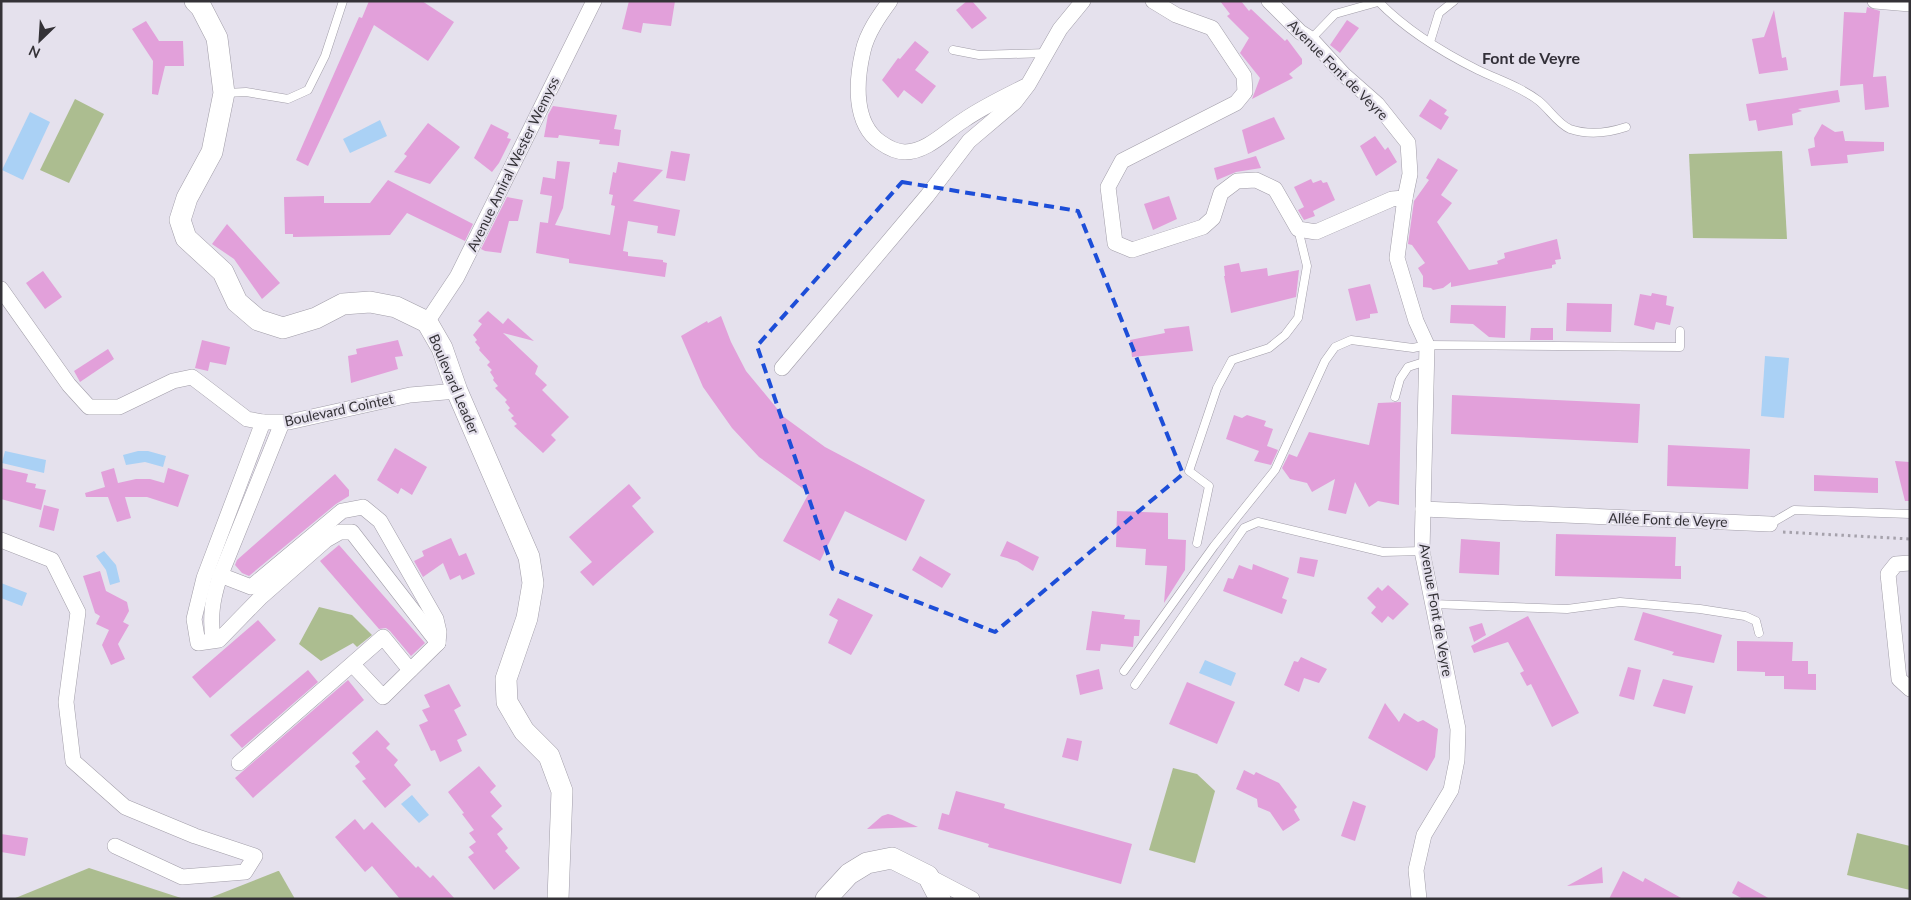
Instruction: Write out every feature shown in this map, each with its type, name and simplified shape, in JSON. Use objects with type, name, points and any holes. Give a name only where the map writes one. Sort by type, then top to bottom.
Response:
[{"type":"street","name":"Boulevard Leader","points":[[195,1],[201,7],[217,38],[224,93],[212,152],[187,198],[180,220],[186,238],[222,272],[237,302],[258,320],[284,328],[316,318],[343,304],[370,302],[396,307],[427,322],[442,348],[457,390],[529,557],[533,583],[527,618],[506,679],[507,702],[524,731],[549,756],[562,791],[558,899]]},
{"type":"street","name":"Avenue Amiral Wester Wemyss","points":[[427,322],[457,276],[594,1]]},
{"type":"street","points":[[890,1],[876,20],[863,50],[859,82],[860,113],[869,134],[888,147],[904,152],[921,149],[988,105],[1028,85]]},
{"type":"street","points":[[782,368],[927,196],[969,141],[1015,102],[1028,85],[1060,29],[1083,1]]},
{"type":"street","points":[[1153,1],[1176,15],[1212,28],[1244,76],[1245,92],[1236,103],[1122,161],[1108,187],[1115,243],[1132,250],[1203,227],[1213,218],[1221,192],[1236,181],[1256,180],[1275,189],[1298,229],[1316,232],[1392,199],[1405,198]]},
{"type":"street","name":"Avenue Font de Veyre","points":[[1269,1],[1300,32],[1311,39],[1342,74],[1377,104],[1408,143],[1410,174],[1397,258],[1416,321],[1426,345],[1422,551],[1458,729],[1457,760],[1451,790],[1424,835],[1416,870],[1418,899]]},
{"type":"street","points":[[1875,1],[1910,4]]},
{"type":"street","name":"Boulevard Cointet","points":[[1,289],[68,385],[89,407],[118,407],[173,381],[192,377],[247,419],[282,423],[410,395],[457,390]]},
{"type":"street","points":[[263,422],[215,546],[194,619],[198,643],[219,640],[261,597],[326,540],[340,532],[352,532],[438,644]]},
{"type":"street","points":[[213,640],[210,618],[212,602],[220,575],[282,423]]},
{"type":"street","points":[[220,575],[251,587],[342,511],[364,507],[380,521],[436,619],[439,632],[438,644],[383,698],[353,666]]},
{"type":"street","name":"Allée Font de Veyre","points":[[1423,509],[1770,524]]},
{"type":"street","points":[[1,540],[52,560],[78,612],[66,702],[73,761],[125,808],[195,836],[255,856],[245,872],[182,877],[115,846]]},
{"type":"street","points":[[215,546],[230,551]]},
{"type":"street","points":[[1910,563],[1896,564],[1888,574],[1899,679],[1910,689]]},
{"type":"street","points":[[238,763],[353,666],[383,637],[410,670]]},
{"type":"street","points":[[826,899],[849,874],[867,863],[892,858],[972,899]]},
{"type":"street","points":[[928,876],[940,899]]},
{"type":"lane","points":[[1430,42],[1439,13],[1454,1]]},
{"type":"lane","points":[[224,93],[246,92],[288,99],[308,90],[325,56],[343,2]]},
{"type":"lane","points":[[1311,39],[1335,14],[1378,2],[1409,30],[1478,70],[1509,82],[1539,101],[1567,128],[1585,133],[1614,131],[1626,127]]},
{"type":"lane","points":[[953,50],[979,55],[1047,53]]},
{"type":"lane","points":[[1196,543],[1209,486],[1188,471],[1218,388],[1232,360],[1269,348],[1286,335],[1298,318],[1308,266],[1298,229]]},
{"type":"lane","points":[[1124,671],[1214,546],[1275,470],[1325,362],[1334,347],[1351,340],[1413,348],[1426,345],[1680,347],[1680,331]]},
{"type":"lane","points":[[1395,398],[1400,379],[1408,367],[1427,361]]},
{"type":"lane","points":[[1770,524],[1794,510],[1910,514]]},
{"type":"lane","points":[[1135,685],[1244,528],[1258,522],[1383,552],[1422,551]]},
{"type":"lane","points":[[1433,604],[1567,609],[1620,602],[1700,609],[1745,616],[1756,621],[1760,633]]},
{"type":"path","points":[[1770,524],[1769,531],[1910,539]]},
{"type":"highlighted area","points":[[902,182],[1078,211],[1183,474],[995,632],[833,569],[757,346]]},
{"type":"green space","points":[[75,99],[104,114],[69,183],[40,170]]},
{"type":"green space","points":[[1782,151],[1787,239],[1693,238],[1689,154]]},
{"type":"green space","points":[[319,607],[352,615],[372,635],[357,647],[353,643],[321,661],[299,644]]},
{"type":"green space","points":[[1173,768],[1197,774],[1215,791],[1195,863],[1149,850]]},
{"type":"green space","points":[[1857,833],[1910,846],[1910,890],[1847,875]]},
{"type":"green space","points":[[89,868],[184,899],[13,899]]},
{"type":"green space","points":[[278,871],[295,899],[207,899]]},
{"type":"water","points":[[30,112],[50,122],[23,180],[2,170]]},
{"type":"water","points":[[380,120],[387,136],[350,153],[343,139]]},
{"type":"water","points":[[1765,356],[1789,358],[1784,418],[1761,416]]},
{"type":"water","points":[[5,451],[46,460],[44,473],[2,463]]},
{"type":"water","points":[[138,451],[148,451],[166,456],[163,467],[145,462],[126,465],[123,455]]},
{"type":"water","points":[[104,551],[116,565],[120,582],[110,585],[106,570],[96,556]]},
{"type":"water","points":[[1,583],[27,593],[22,606],[1,598]]},
{"type":"water","points":[[1205,660],[1236,673],[1231,686],[1199,673]]},
{"type":"water","points":[[412,795],[429,815],[419,823],[401,804]]},
{"type":"building","points":[[369,1],[422,1],[454,22],[428,61],[374,25],[308,166],[296,160],[359,17],[362,18]]},
{"type":"building","points":[[629,1],[675,1],[671,26],[643,23],[641,33],[622,29]]},
{"type":"building","points":[[967,1],[972,1],[987,18],[972,29],[956,10]]},
{"type":"building","points":[[1220,1],[1241,1],[1249,11],[1251,9],[1285,41],[1287,39],[1302,59],[1302,64],[1289,74],[1293,78],[1252,99],[1260,78],[1240,53],[1249,38],[1227,16],[1230,14]]},
{"type":"building","points":[[1867,7],[1880,11],[1873,77],[1886,76],[1889,107],[1865,110],[1863,84],[1840,86],[1844,12],[1866,13]]},
{"type":"building","points":[[1774,10],[1782,58],[1786,57],[1788,70],[1759,74],[1752,39],[1764,37]]},
{"type":"building","points":[[1347,20],[1359,28],[1340,53],[1330,45]]},
{"type":"building","points":[[146,21],[159,41],[183,41],[184,66],[165,66],[158,95],[152,94],[153,61],[132,29]]},
{"type":"building","points":[[915,41],[929,52],[915,70],[936,86],[922,104],[904,90],[898,98],[882,80],[898,58],[900,59]]},
{"type":"building","points":[[1838,90],[1840,102],[1798,109],[1802,111],[1792,114],[1793,125],[1758,131],[1756,120],[1749,121],[1746,104]]},
{"type":"building","points":[[1430,99],[1447,110],[1444,114],[1449,117],[1441,130],[1419,116]]},
{"type":"building","points":[[553,106],[617,115],[614,129],[621,130],[619,146],[599,144],[600,140],[559,135],[558,138],[544,137],[548,115]]},
{"type":"building","points":[[1274,117],[1285,139],[1248,154],[1242,130]]},
{"type":"building","points":[[428,123],[460,147],[430,184],[394,172],[407,156],[404,154]]},
{"type":"building","points":[[491,124],[509,133],[507,138],[511,139],[499,163],[492,172],[474,158]]},
{"type":"building","points":[[1822,124],[1835,132],[1843,131],[1845,141],[1884,142],[1884,151],[1847,155],[1848,163],[1811,166],[1808,149],[1815,147],[1814,138]]},
{"type":"building","points":[[1375,136],[1385,150],[1388,147],[1397,162],[1376,176],[1360,146]]},
{"type":"building","points":[[671,151],[690,154],[685,181],[666,178]]},
{"type":"building","points":[[1256,156],[1261,168],[1236,172],[1217,180],[1214,168]]},
{"type":"building","points":[[1438,158],[1458,170],[1441,195],[1452,203],[1437,222],[1469,270],[1498,264],[1497,261],[1505,258],[1504,253],[1557,239],[1561,259],[1555,260],[1556,264],[1552,265],[1552,268],[1451,287],[1451,282],[1443,288],[1433,290],[1423,287],[1423,276],[1418,268],[1425,263],[1412,245],[1408,244],[1414,201],[1429,180],[1426,178]]},
{"type":"building","points":[[557,161],[570,162],[563,208],[555,225],[610,235],[615,206],[611,205],[613,195],[609,194],[613,172],[616,173],[618,162],[663,170],[633,201],[680,210],[675,236],[657,233],[658,226],[628,221],[623,251],[628,252],[628,256],[663,260],[663,262],[667,263],[665,277],[569,263],[569,259],[536,253],[540,222],[548,223],[552,196],[540,194],[543,177],[555,179]]},
{"type":"building","points":[[1311,179],[1313,183],[1321,180],[1323,183],[1327,182],[1335,200],[1313,211],[1315,216],[1304,220],[1298,210],[1304,207],[1294,187]]},
{"type":"building","points":[[388,180],[473,224],[465,241],[407,213],[390,235],[293,237],[293,234],[285,234],[284,197],[324,196],[324,203],[370,203]]},
{"type":"building","points":[[1169,196],[1177,219],[1153,230],[1144,204]]},
{"type":"building","points":[[507,197],[523,200],[518,221],[509,221],[501,253],[485,251],[481,249]]},
{"type":"building","points":[[227,224],[280,283],[262,299],[234,259],[212,244]]},
{"type":"building","points":[[1239,263],[1241,272],[1267,268],[1268,276],[1299,270],[1296,297],[1231,313],[1224,266]]},
{"type":"building","points":[[43,271],[62,297],[45,309],[26,283]]},
{"type":"building","points":[[1370,284],[1378,313],[1370,314],[1370,318],[1356,321],[1348,289]]},
{"type":"building","points":[[1652,293],[1667,296],[1666,305],[1674,307],[1670,325],[1656,322],[1654,330],[1634,325],[1640,294],[1651,296]]},
{"type":"building","points":[[1567,303],[1612,304],[1611,332],[1566,331]]},
{"type":"building","points":[[1451,305],[1506,306],[1505,338],[1489,337],[1473,324],[1450,323]]},
{"type":"building","points":[[488,311],[503,324],[508,318],[534,341],[503,333],[538,366],[535,374],[547,385],[542,390],[569,417],[551,435],[556,440],[543,453],[514,426],[517,424],[511,418],[514,416],[508,410],[510,408],[505,402],[507,400],[495,388],[498,386],[490,372],[492,370],[487,365],[490,362],[479,350],[480,348],[475,342],[477,340],[473,335],[482,324],[478,321]]},
{"type":"building","points":[[721,316],[731,342],[746,371],[784,417],[825,447],[925,500],[906,541],[845,511],[820,561],[783,541],[809,493],[759,457],[732,428],[703,387],[681,336],[707,321],[708,323]]},
{"type":"building","points":[[1189,326],[1193,351],[1132,357],[1130,340],[1165,333],[1164,329]]},
{"type":"building","points":[[1531,328],[1553,328],[1553,340],[1530,340]]},
{"type":"building","points":[[202,340],[230,347],[226,365],[210,362],[208,371],[195,368]]},
{"type":"building","points":[[398,340],[403,356],[395,357],[398,369],[351,383],[348,356],[357,354],[356,349]]},
{"type":"building","points":[[108,349],[114,359],[80,382],[74,371]]},
{"type":"building","points":[[1452,395],[1640,404],[1638,443],[1451,434]]},
{"type":"building","points":[[1401,402],[1399,505],[1378,501],[1369,507],[1355,482],[1346,514],[1328,510],[1335,479],[1312,492],[1307,483],[1290,479],[1282,468],[1289,454],[1297,457],[1309,432],[1369,445],[1378,403]]},
{"type":"building","points":[[1234,415],[1242,418],[1247,415],[1266,421],[1264,426],[1273,429],[1267,446],[1278,450],[1271,465],[1254,461],[1259,451],[1226,439]]},
{"type":"building","points":[[1668,445],[1750,449],[1748,489],[1667,486]]},
{"type":"building","points":[[395,448],[427,467],[412,495],[401,488],[398,494],[377,480]]},
{"type":"building","points":[[1895,461],[1910,462],[1910,501],[1905,501]]},
{"type":"building","points":[[1,468],[28,474],[26,482],[36,484],[35,488],[46,490],[41,510],[1,499]]},
{"type":"building","points":[[114,468],[118,483],[136,479],[150,479],[164,483],[168,468],[189,475],[178,507],[147,497],[125,497],[131,518],[117,522],[108,497],[86,497],[85,493],[105,487],[101,472]]},
{"type":"building","points":[[335,474],[349,490],[349,496],[336,504],[249,576],[242,573],[235,565],[237,560]]},
{"type":"building","points":[[1814,475],[1878,478],[1878,493],[1814,491]]},
{"type":"building","points":[[629,484],[641,498],[632,506],[654,532],[593,586],[580,572],[592,562],[569,537]]},
{"type":"building","points":[[44,505],[59,509],[54,531],[39,527]]},
{"type":"building","points":[[1117,511],[1168,513],[1168,539],[1186,540],[1185,570],[1164,603],[1167,566],[1145,565],[1146,549],[1116,547]]},
{"type":"building","points":[[1556,534],[1676,537],[1675,566],[1681,566],[1681,579],[1555,576]]},
{"type":"building","points":[[451,538],[459,556],[466,553],[475,574],[462,580],[460,575],[450,580],[443,563],[423,577],[414,561],[424,556],[422,551]]},
{"type":"building","points":[[1461,539],[1500,542],[1499,575],[1459,573]]},
{"type":"building","points":[[1007,541],[1039,557],[1033,571],[1017,561],[1000,556]]},
{"type":"building","points":[[339,545],[425,643],[411,656],[390,631],[386,628],[379,629],[320,561]]},
{"type":"building","points":[[920,556],[951,574],[942,588],[912,570]]},
{"type":"building","points":[[1300,557],[1318,560],[1314,577],[1297,573]]},
{"type":"building","points":[[1253,564],[1289,578],[1282,598],[1287,600],[1282,614],[1223,591],[1228,578],[1233,579],[1239,565],[1252,570]]},
{"type":"building","points":[[100,571],[106,591],[127,602],[129,611],[123,622],[129,625],[118,644],[125,659],[111,665],[102,645],[109,630],[96,624],[100,616],[95,613],[83,576]]},
{"type":"building","points":[[1388,585],[1409,604],[1393,620],[1388,616],[1382,623],[1371,613],[1376,607],[1367,598],[1378,587],[1382,591]]},
{"type":"building","points":[[838,598],[873,615],[851,655],[828,643],[838,620],[829,615]]},
{"type":"building","points":[[1092,611],[1125,615],[1124,619],[1140,620],[1139,636],[1134,636],[1133,647],[1101,644],[1100,651],[1086,650]]},
{"type":"building","points":[[1643,612],[1722,635],[1714,663],[1672,655],[1674,652],[1634,640]]},
{"type":"building","points":[[1528,616],[1579,713],[1552,727],[1531,684],[1527,686],[1520,673],[1524,671],[1508,642],[1474,653],[1471,646]]},
{"type":"building","points":[[258,620],[276,640],[210,698],[192,677]]},
{"type":"building","points":[[1482,623],[1486,635],[1474,642],[1469,627]]},
{"type":"building","points":[[1737,641],[1793,642],[1792,661],[1808,661],[1808,674],[1816,674],[1816,690],[1784,689],[1784,676],[1765,676],[1765,672],[1737,671]]},
{"type":"building","points":[[1301,657],[1327,669],[1319,683],[1304,678],[1299,692],[1284,685],[1294,661],[1298,662]]},
{"type":"building","points":[[1628,667],[1641,670],[1634,700],[1619,696]]},
{"type":"building","points":[[1099,669],[1103,689],[1080,695],[1076,675]]},
{"type":"building","points":[[308,670],[318,682],[242,748],[230,735]]},
{"type":"building","points":[[1663,679],[1693,686],[1685,714],[1653,706]]},
{"type":"building","points":[[348,680],[364,700],[253,798],[235,778]]},
{"type":"building","points":[[1187,682],[1235,702],[1217,744],[1169,724]]},
{"type":"building","points":[[449,684],[461,706],[454,710],[467,735],[457,740],[462,751],[440,762],[435,750],[431,751],[419,725],[428,721],[422,710],[430,707],[424,695]]},
{"type":"building","points":[[1385,703],[1399,722],[1404,713],[1418,722],[1423,720],[1438,729],[1435,757],[1427,771],[1368,738]]},
{"type":"building","points":[[377,730],[390,744],[386,748],[398,760],[394,765],[411,785],[385,808],[362,781],[366,779],[355,766],[360,762],[352,753]]},
{"type":"building","points":[[1067,738],[1082,741],[1078,761],[1062,757]]},
{"type":"building","points":[[479,766],[496,786],[490,792],[502,806],[491,816],[503,829],[497,834],[508,848],[505,851],[520,868],[494,890],[468,857],[474,853],[469,847],[476,842],[469,833],[474,830],[448,792]]},
{"type":"building","points":[[1244,770],[1254,775],[1256,772],[1279,783],[1297,807],[1294,810],[1300,820],[1283,831],[1270,812],[1258,807],[1257,799],[1236,789]]},
{"type":"building","points":[[956,791],[1005,804],[1004,808],[1132,844],[1121,884],[988,847],[989,844],[938,829],[942,813],[949,815]]},
{"type":"building","points":[[1353,801],[1366,806],[1355,841],[1341,836]]},
{"type":"building","points":[[888,814],[918,827],[867,829],[882,816]]},
{"type":"building","points":[[355,819],[364,830],[372,822],[416,868],[418,866],[430,878],[433,875],[455,899],[400,899],[372,866],[365,872],[335,837]]},
{"type":"building","points":[[1,834],[28,838],[25,856],[1,852]]},
{"type":"building","points":[[1602,867],[1603,883],[1567,886]]},
{"type":"building","points":[[1623,871],[1643,882],[1645,878],[1683,899],[1609,899]]},
{"type":"building","points":[[1738,881],[1770,899],[1743,899],[1732,893]]},
{"type":"district","name":"Font de Veyre","points":[[1531,58]]}]
